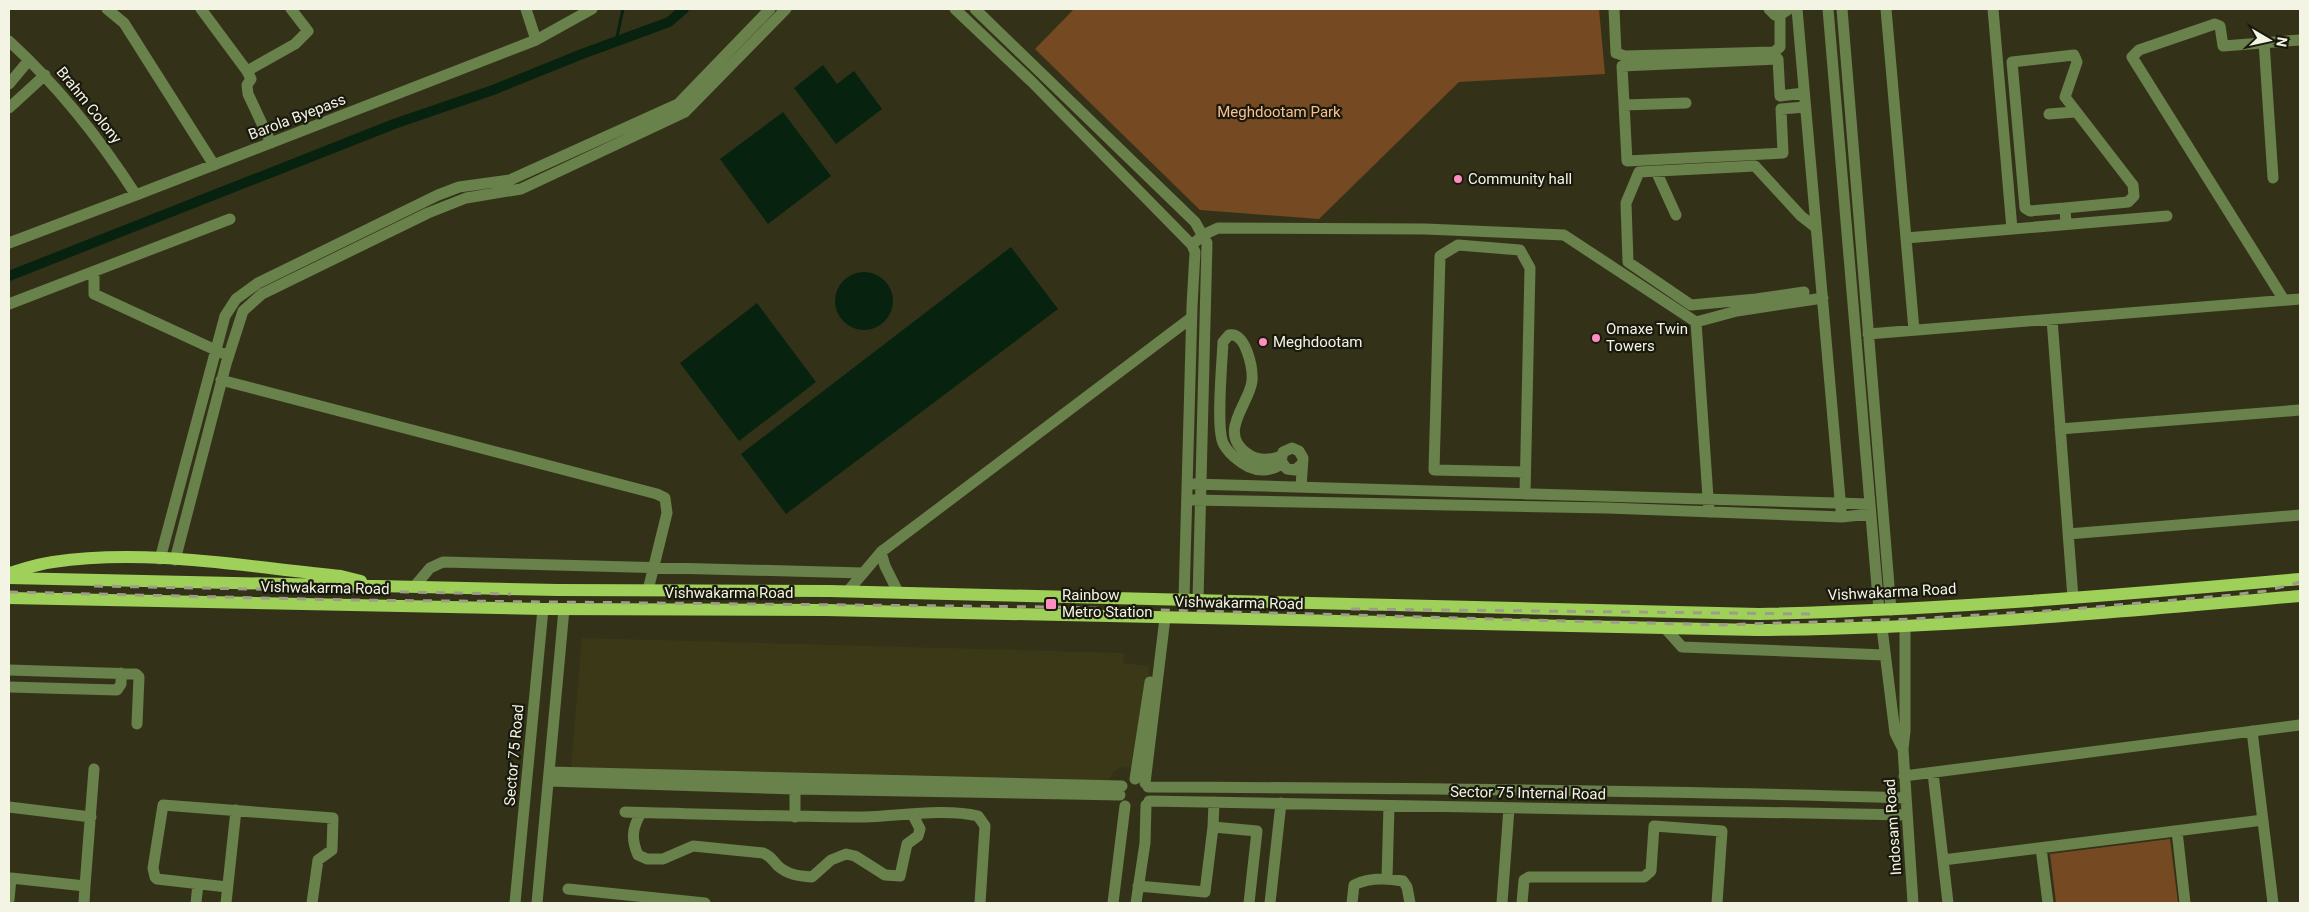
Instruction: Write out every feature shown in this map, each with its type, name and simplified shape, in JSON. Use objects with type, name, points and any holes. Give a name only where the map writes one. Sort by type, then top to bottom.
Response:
[{"type":"main road","points":[[9,573],[52,562],[117,557],[215,561],[341,576],[383,587]]},
{"type":"main road","name":"Vishwakarma Road","points":[[9,578],[414,588],[898,592],[1759,614],[1885,610],[2073,598],[2300,579]]},
{"type":"main road","points":[[130,600],[132,582]]},
{"type":"main road","points":[[147,600],[148,582]]},
{"type":"main road","name":"Vishwakarma Road","points":[[9,598],[543,609],[825,610],[1756,630],[1905,627],[2120,612],[2300,596]]},
{"type":"main road","points":[[1449,606],[1453,617],[1450,624]]},
{"type":"main road","points":[[1484,607],[1482,618],[1487,624]]},
{"type":"street","points":[[107,9],[124,23],[214,165]]},
{"type":"street","points":[[201,9],[251,79],[247,85],[248,94],[271,143]]},
{"type":"street","points":[[247,72],[294,44],[308,31],[291,9]]},
{"type":"street","points":[[526,9],[536,40]]},
{"type":"street","name":"Barola Byepass","points":[[9,242],[136,195],[536,40],[592,9]]},
{"type":"street","points":[[160,559],[225,316],[236,299],[258,283],[438,195],[459,187],[510,180],[678,104],[770,9]]},
{"type":"street","points":[[175,560],[228,356],[243,311],[262,294],[428,213],[466,198],[521,189],[685,112],[786,9]]},
{"type":"street","points":[[955,9],[1032,82],[1196,252],[1191,318],[1184,599]]},
{"type":"street","points":[[975,9],[1194,222],[1207,243],[1198,600]]},
{"type":"street","points":[[1614,9],[1616,53],[1625,56],[1778,50],[1780,47],[1784,12],[1775,15],[1769,9]]},
{"type":"street","points":[[1798,9],[1804,107],[1842,517]]},
{"type":"street","points":[[1828,9],[1870,509],[1885,610]]},
{"type":"street","points":[[1842,9],[1868,334],[1885,610]]},
{"type":"street","points":[[1886,9],[1914,330]]},
{"type":"street","points":[[1993,9],[2012,229]]},
{"type":"street","points":[[2284,300],[2132,56],[2139,50],[2215,24],[2220,26],[2223,46],[2300,40]]},
{"type":"street","name":"Brahm Colony","points":[[9,41],[45,75],[111,157],[136,195]]},
{"type":"street","points":[[2264,42],[2273,178]]},
{"type":"street","points":[[1997,64],[2012,62],[2074,55],[2077,62],[2065,97],[2133,185],[2134,196],[2128,202],[2030,211],[2025,208],[2012,62]]},
{"type":"street","points":[[1778,59],[1783,153],[1627,161],[1624,105],[1622,66],[1778,59]]},
{"type":"street","points":[[9,84],[29,60]]},
{"type":"street","points":[[9,108],[45,75]]},
{"type":"street","points":[[1780,96],[1803,93]]},
{"type":"street","points":[[1624,105],[1686,103]]},
{"type":"street","points":[[1781,109],[1804,107]]},
{"type":"street","points":[[2049,114],[2075,112]]},
{"type":"street","points":[[1804,292],[1756,299],[1690,305],[1628,262],[1626,203],[1639,172],[1755,166],[1801,216],[1816,227]]},
{"type":"street","points":[[1656,171],[1676,215]]},
{"type":"street","points":[[2080,206],[2081,223]]},
{"type":"street","points":[[2065,208],[2066,224]]},
{"type":"street","points":[[1906,238],[2166,216]]},
{"type":"street","points":[[9,304],[230,219]]},
{"type":"street","points":[[1192,246],[1203,235],[1218,228],[1425,229],[1564,235],[1696,322],[1737,311],[1823,298]]},
{"type":"street","points":[[1525,494],[1526,472],[1530,268],[1520,250],[1458,245],[1440,256],[1434,470],[1526,472]]},
{"type":"street","points":[[94,272],[94,294],[228,356]]},
{"type":"street","points":[[1868,334],[2300,299]]},
{"type":"street","points":[[848,591],[881,552],[1191,318]]},
{"type":"street","points":[[2052,319],[2073,598]]},
{"type":"street","points":[[1696,322],[1709,512]]},
{"type":"street","points":[[1283,462],[1272,469],[1259,470],[1243,464],[1224,444],[1221,400],[1222,342],[1229,335],[1234,334],[1241,339],[1251,369],[1252,381],[1249,393],[1237,414],[1235,429],[1237,441],[1242,449],[1258,458],[1275,458],[1283,462],[1292,470],[1301,465]]},
{"type":"street","points":[[222,380],[657,494],[665,498],[667,513],[648,590]]},
{"type":"street","points":[[1221,400],[1234,400],[1242,404]]},
{"type":"street","points":[[2060,429],[2300,410]]},
{"type":"street","points":[[1284,486],[1283,462],[1288,448],[1296,448],[1302,454],[1301,487]]},
{"type":"street","points":[[1187,484],[1708,500],[1841,502],[1870,509]]},
{"type":"street","points":[[1416,491],[1416,504]]},
{"type":"street","points":[[1187,500],[1416,504],[1842,517],[1870,509]]},
{"type":"street","points":[[2068,534],[2300,515]]},
{"type":"street","points":[[881,552],[885,566],[898,592]]},
{"type":"street","points":[[414,588],[430,568],[443,562],[654,566],[863,573]]},
{"type":"street","points":[[796,590],[797,570]]},
{"type":"street","name":"Sector 75 Road","points":[[515,903],[543,609]]},
{"type":"street","points":[[537,903],[564,609]]},
{"type":"street","points":[[1136,903],[1145,843],[1147,803],[1143,783],[1161,618]]},
{"type":"street","name":"Indosam Road","points":[[1905,627],[1905,731],[1903,748],[1913,903]]},
{"type":"street","points":[[1665,628],[1682,647],[1885,655]]},
{"type":"street","name":"Indosam Road","points":[[1882,628],[1895,733],[1903,748]]},
{"type":"street","points":[[539,646],[561,648]]},
{"type":"street","points":[[9,670],[134,673],[139,677],[137,724]]},
{"type":"street","points":[[9,687],[117,690],[121,684],[121,673]]},
{"type":"street","points":[[1904,776],[2300,725]]},
{"type":"street","points":[[2252,731],[2273,903]]},
{"type":"street","points":[[84,903],[94,769]]},
{"type":"street","points":[[1933,773],[1948,903]]},
{"type":"street","points":[[549,777],[795,790],[1122,795]]},
{"type":"street","points":[[549,777],[1122,795]]},
{"type":"street","points":[[1113,903],[1122,795],[1127,781],[1143,783]]},
{"type":"street","name":"Sector 75 Internal Road","points":[[1143,783],[1724,792],[1906,798]]},
{"type":"street","points":[[795,790],[795,817]]},
{"type":"street","name":"Sector 75 Internal Road","points":[[1122,795],[1133,810],[1147,803],[1214,802],[1907,815]]},
{"type":"street","points":[[1138,886],[1205,892],[1214,802]]},
{"type":"street","points":[[228,887],[157,879],[154,877],[153,868],[162,807],[166,804],[333,818],[332,850],[318,860],[312,903]]},
{"type":"street","points":[[1270,903],[1281,804]]},
{"type":"street","points":[[1387,878],[1389,806]]},
{"type":"street","points":[[9,807],[91,816]]},
{"type":"street","points":[[1502,903],[1509,808]]},
{"type":"street","points":[[226,903],[236,810]]},
{"type":"street","points":[[1522,903],[1524,880],[1529,876],[1635,879],[1644,877],[1651,871],[1654,810]]},
{"type":"street","points":[[625,812],[795,817],[964,813],[978,816],[985,826],[980,903]]},
{"type":"street","points":[[641,813],[633,828],[633,844],[638,855],[647,859],[663,859],[693,846],[763,853],[769,855],[787,873],[812,877],[831,860],[846,854],[855,856],[884,875],[900,876],[908,844],[918,836],[920,829],[913,815]]},
{"type":"street","points":[[1943,860],[2263,820]]},
{"type":"street","points":[[1654,826],[1722,831],[1716,903]]},
{"type":"street","points":[[1213,827],[1257,831],[1249,903]]},
{"type":"street","points":[[2177,831],[2185,903]]},
{"type":"street","points":[[2041,848],[2048,903]]},
{"type":"street","points":[[9,900],[11,878],[85,886]]},
{"type":"street","points":[[1352,903],[1354,885],[1362,880],[1387,878],[1403,881],[1407,888],[1410,903]]},
{"type":"street","points":[[196,903],[198,884]]},
{"type":"street","points":[[568,889],[705,903]]},
{"type":"shaded area","points":[[823,65],[837,84],[854,71],[882,109],[836,144],[794,88]]},
{"type":"shaded area","points":[[783,112],[831,176],[768,224],[720,159]]},
{"type":"shaded area","points":[[1011,247],[1058,309],[786,514],[741,454]]},
{"type":"shaded area","points":[[864,272],[875,274],[888,285],[893,301],[891,312],[880,325],[864,330],[853,328],[840,317],[835,301],[837,290],[848,277]]},
{"type":"shaded area","points":[[757,303],[816,382],[739,441],[680,363]]},
{"type":"shaded area","points":[[582,638],[1124,653],[1123,663],[1149,666],[1139,769],[1122,767],[1114,771],[1108,781],[571,769]]},
{"type":"green space","name":"Meghdootam Park","points":[[1074,9],[1599,9],[1605,74],[1459,82],[1319,219],[1200,210],[1035,49]]},
{"type":"green space","points":[[2170,839],[2178,903],[2056,903],[2050,854]]},
{"type":"waterway","points":[[616,41],[623,9]]},
{"type":"waterway","points":[[9,276],[394,124],[493,90],[582,54],[669,22],[684,9]]},
{"type":"railway","points":[[9,592],[349,600],[1051,607],[1717,625],[1912,619],[2061,610],[2232,595],[2266,591],[2300,582]]},
{"type":"railway","points":[[94,586],[511,594]]},
{"type":"railway","points":[[1351,609],[1813,614]]},
{"type":"place","name":"Community hall","points":[[1458,179]]},
{"type":"place","name":"Omaxe Twin Towers","points":[[1596,338]]},
{"type":"place","name":"Meghdootam","points":[[1263,342]]},
{"type":"place","name":"Rainbow Metro Station","points":[[1051,604]]}]
